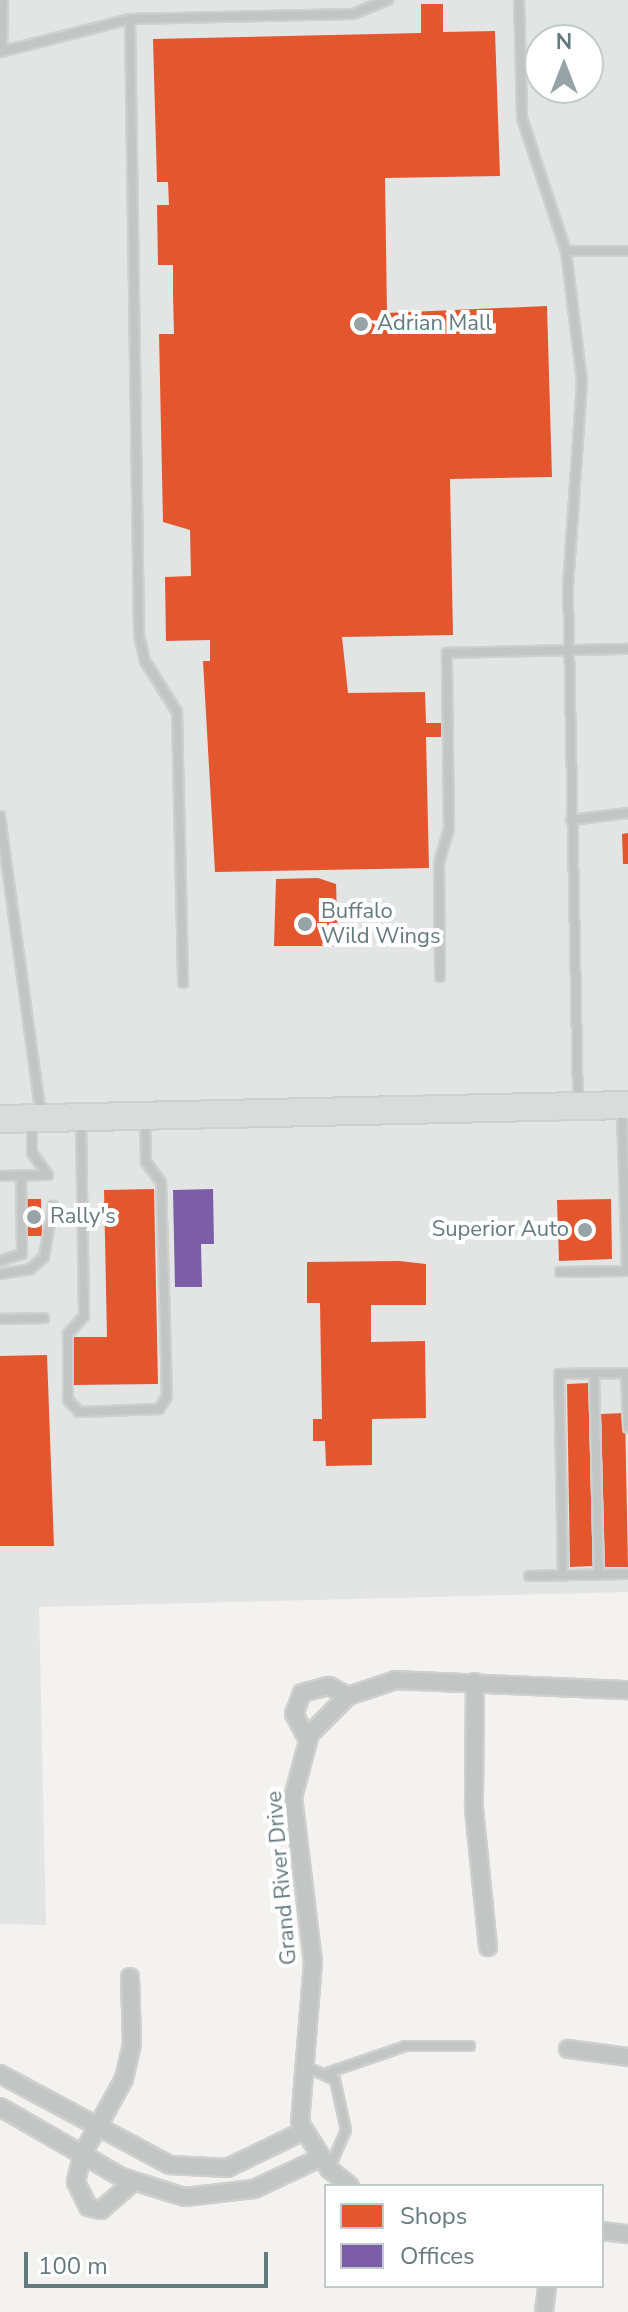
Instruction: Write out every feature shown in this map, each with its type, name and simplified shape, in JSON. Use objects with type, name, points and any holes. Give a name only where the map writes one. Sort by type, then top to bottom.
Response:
[{"type":"highway","points":[[0,1119],[625,1105]]},
{"type":"street","name":"Grand River Drive","points":[[348,2184],[324,2163],[304,2131],[302,2065],[313,1962],[293,1797],[308,1740],[348,1696],[396,1680],[628,1690]]},
{"type":"street","points":[[475,1682],[474,1809],[488,1947]]},
{"type":"street","name":"Grand River Drive","points":[[308,1740],[294,1714],[302,1693],[329,1686],[348,1696]]},
{"type":"street","points":[[130,1977],[132,2044],[100,2130],[83,2153],[76,2182],[88,2207],[115,2203],[132,2183]]},
{"type":"street","points":[[568,2049],[628,2057]]},
{"type":"street","points":[[0,2074],[144,2156],[201,2169],[227,2168],[304,2131]]},
{"type":"street","points":[[0,2107],[132,2183],[185,2197],[222,2197],[324,2163]]},
{"type":"street","points":[[604,2231],[628,2234]]},
{"type":"street","points":[[544,2312],[547,2288]]},
{"type":"lane","points":[[3,0],[1,51],[130,19],[353,14],[388,0]]},
{"type":"lane","points":[[519,0],[522,118],[566,251],[582,409],[568,651],[578,1105]]},
{"type":"lane","points":[[130,19],[139,635],[145,661],[177,712],[183,983]]},
{"type":"lane","points":[[566,251],[628,251]]},
{"type":"lane","points":[[440,977],[439,863],[449,829],[447,653],[628,649]]},
{"type":"lane","points":[[571,820],[628,813]]},
{"type":"lane","points":[[0,816],[36,1118],[32,1153],[48,1175],[0,1176]]},
{"type":"lane","points":[[560,1272],[627,1271],[625,1105]]},
{"type":"lane","points":[[81,1118],[84,1316],[68,1334],[68,1400],[79,1412],[159,1409],[167,1396],[161,1182],[146,1162],[145,1116]]},
{"type":"lane","points":[[0,1261],[22,1254],[21,1176]]},
{"type":"lane","points":[[0,1274],[30,1269],[44,1257],[53,1206]]},
{"type":"lane","points":[[0,1319],[44,1318]]},
{"type":"lane","points":[[563,1576],[559,1374],[627,1373],[628,1428]]},
{"type":"lane","points":[[594,1374],[599,1575]]},
{"type":"lane","points":[[529,1576],[628,1574]]},
{"type":"lane","points":[[302,2065],[330,2072],[406,2046],[470,2046]]},
{"type":"lane","points":[[324,2163],[346,2130],[330,2072]]},
{"type":"shaded area","points":[[0,0],[628,0],[628,1592],[39,1607],[46,1925],[0,1924]]},
{"type":"building: Shops","name":"Adrian Mall","points":[[421,4],[443,4],[443,32],[495,31],[500,176],[385,178],[387,313],[547,306],[552,477],[450,479],[453,635],[342,637],[348,693],[425,692],[426,723],[441,723],[441,737],[426,737],[429,868],[215,872],[203,661],[210,661],[210,640],[166,641],[165,577],[191,576],[190,530],[163,522],[159,334],[174,334],[173,265],[158,265],[157,205],[169,205],[168,182],[157,182],[153,39],[421,33]]},
{"type":"building: Shops","points":[[628,833],[628,864],[623,864],[622,834]]},
{"type":"building: Shops","name":"Buffalo Wild Wings","points":[[318,878],[336,884],[338,946],[274,946],[276,879]]},
{"type":"building: Shops","points":[[154,1189],[158,1384],[74,1385],[74,1337],[107,1337],[104,1190]]},
{"type":"building: Shops","name":"Rally's","points":[[27,1199],[41,1199],[42,1236],[27,1236]]},
{"type":"building: Shops","name":"Superior Auto","points":[[611,1199],[612,1259],[559,1261],[557,1200]]},
{"type":"building: Shops","points":[[399,1261],[426,1264],[426,1305],[371,1305],[371,1342],[425,1341],[426,1418],[372,1419],[372,1465],[326,1466],[325,1441],[313,1441],[313,1419],[322,1419],[320,1303],[307,1303],[307,1262]]},
{"type":"building: Shops","points":[[47,1355],[54,1546],[0,1546],[0,1356]]},
{"type":"building: Shops","points":[[589,1383],[593,1566],[570,1567],[567,1384]]},
{"type":"building: Shops","points":[[625,1413],[628,1567],[605,1567],[601,1414]]},
{"type":"building: Offices","points":[[213,1189],[214,1244],[201,1244],[202,1287],[175,1287],[173,1190]]},
{"type":"place","name":"Adrian Mall","points":[[361,324]]},
{"type":"place","name":"Buffalo Wild Wings","points":[[305,924]]},
{"type":"place","name":"Rally's","points":[[34,1217]]},
{"type":"place","name":"Superior Auto","points":[[585,1230]]}]
